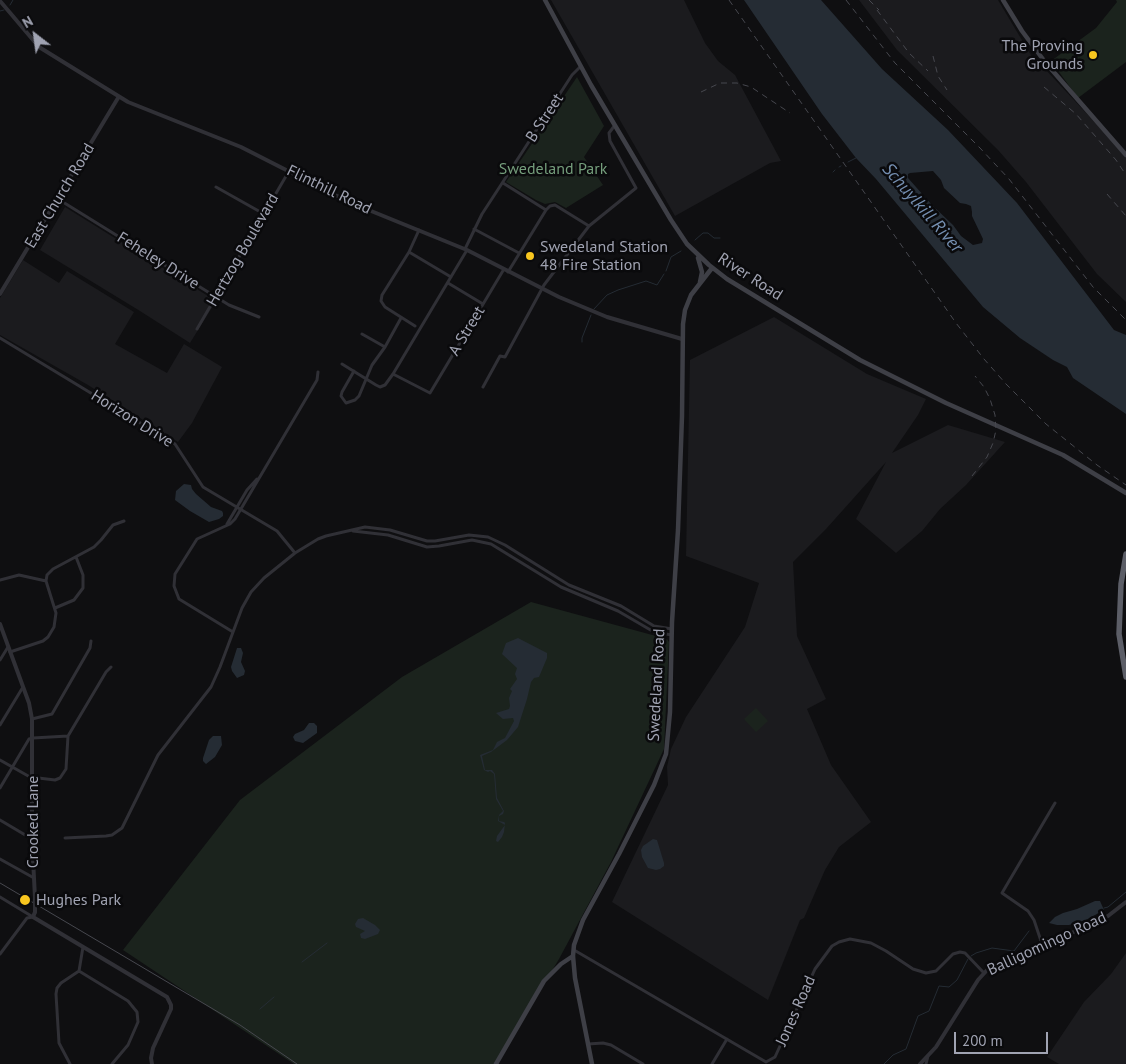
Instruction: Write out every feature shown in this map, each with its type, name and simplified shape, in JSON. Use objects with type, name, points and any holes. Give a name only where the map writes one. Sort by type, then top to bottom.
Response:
[{"type":"highway","points":[[1126,554],[1121,584],[1119,634],[1126,677]]},
{"type":"main road","name":"River Road","points":[[544,0],[675,226],[697,254],[712,268],[836,346],[890,376],[1055,452],[1079,464],[1126,493]]},
{"type":"main road","points":[[1003,0],[1022,31],[1045,62],[1126,155]]},
{"type":"main road","points":[[697,254],[702,269],[700,283]]},
{"type":"main road","name":"Swedeland Road","points":[[592,1064],[575,978],[573,956],[576,938],[583,920],[624,846],[654,785],[664,761],[668,744],[672,628],[679,520],[682,338],[685,310],[691,295],[712,268]]},
{"type":"main road","points":[[496,1064],[544,981],[561,964],[573,956]]},
{"type":"street","name":"Flinthill Road","points":[[0,1],[39,47],[118,98],[241,147],[349,202],[466,249],[541,290],[607,318],[682,338]]},
{"type":"street","name":"B Street","points":[[393,374],[452,277],[474,229],[572,75],[581,66]]},
{"type":"street","name":"East Church Road","points":[[0,294],[118,98]]},
{"type":"street","points":[[483,386],[500,356],[505,357],[541,290],[589,226],[636,188],[610,141],[610,131],[615,125]]},
{"type":"street","name":"Hertzog Boulevard","points":[[196,329],[289,171]]},
{"type":"street","points":[[503,183],[546,210],[555,204],[589,226]]},
{"type":"street","points":[[216,187],[264,214]]},
{"type":"street","name":"Feheley Drive","points":[[58,199],[236,309],[259,316]]},
{"type":"street","name":"A Street","points":[[393,374],[430,393],[483,304],[519,253],[546,210]]},
{"type":"street","points":[[474,229],[519,253]]},
{"type":"street","points":[[415,326],[385,307],[381,301],[382,295],[409,252],[419,230]]},
{"type":"street","points":[[409,252],[452,277]]},
{"type":"street","points":[[448,283],[483,304]]},
{"type":"street","points":[[354,371],[341,396],[346,403],[355,400],[359,396],[372,365],[385,347],[401,318]]},
{"type":"street","points":[[362,334],[385,347]]},
{"type":"street","name":"Horizon Drive","points":[[0,338],[172,442],[179,448],[203,487],[277,531],[295,553]]},
{"type":"street","points":[[342,364],[380,387],[385,385],[393,374]]},
{"type":"street","points":[[233,632],[184,603],[176,594],[174,586],[176,572],[197,538],[234,521],[315,383],[318,372]]},
{"type":"street","points":[[224,526],[250,487],[262,474]]},
{"type":"street","points":[[10,652],[48,637],[55,624],[55,608],[46,581],[47,575],[53,569],[96,545],[113,525],[124,521]]},
{"type":"street","points":[[64,838],[112,835],[122,828],[158,756],[211,687],[242,608],[251,592],[264,578],[295,553],[318,538],[365,527],[383,528],[421,540],[432,541],[469,535],[488,537],[505,545],[568,585],[621,606],[654,626],[672,628]]},
{"type":"street","points":[[347,531],[388,535],[424,546],[439,546],[472,540],[491,544],[561,587],[618,610],[654,632],[672,635]]},
{"type":"street","points":[[55,608],[74,600],[83,588],[83,574],[76,556]]},
{"type":"street","points":[[0,580],[19,575],[46,581]]},
{"type":"street","name":"Crooked Lane","points":[[0,624],[29,703],[32,719],[32,839],[36,912],[33,917]]},
{"type":"street","points":[[32,719],[52,714],[90,648],[92,641]]},
{"type":"street","points":[[0,660],[8,646]]},
{"type":"street","points":[[0,760],[33,778],[55,780],[60,778],[66,769],[68,736],[106,672],[111,667]]},
{"type":"street","points":[[0,724],[23,686]]},
{"type":"street","points":[[0,788],[29,739],[68,736]]},
{"type":"street","points":[[1042,944],[1034,920],[1028,911],[1002,893],[1055,802]]},
{"type":"street","points":[[0,820],[32,839]]},
{"type":"street","points":[[0,859],[34,878]]},
{"type":"street","points":[[0,897],[164,994],[170,1001],[170,1014],[153,1048],[152,1064]]},
{"type":"street","name":"Balligomingo Road","points":[[920,1064],[952,1024],[984,973],[992,967],[1042,944],[1092,925],[1108,916],[1126,902]]},
{"type":"street","points":[[0,954],[27,918],[33,917]]},
{"type":"street","name":"Jones Road","points":[[574,950],[766,1063],[776,1058],[815,969],[832,946],[839,942],[850,939],[872,944],[913,969],[926,973],[936,971],[953,954],[960,952],[968,955],[984,973]]},
{"type":"street","points":[[70,1064],[59,1043],[56,994],[57,988],[61,983],[79,971],[83,947]]},
{"type":"street","points":[[79,971],[128,1001],[137,1012],[138,1022],[128,1045],[112,1064]]},
{"type":"street","points":[[712,1064],[727,1039]]},
{"type":"street","points":[[588,1044],[603,1043],[611,1045],[643,1064]]},
{"type":"street","points":[[926,1064],[928,1056]]},
{"type":"shaded area","points":[[551,0],[684,0],[705,43],[718,61],[735,75],[781,161],[770,163],[675,216]]},
{"type":"shaded area","points":[[859,0],[998,0],[1035,62],[1045,69],[1126,158],[1126,302],[1097,274],[1026,182],[998,150],[897,50]]},
{"type":"shaded area","points":[[65,207],[216,301],[190,343],[40,250]]},
{"type":"shaded area","points":[[23,260],[59,283],[67,271],[134,312],[115,344],[167,373],[184,344],[222,367],[192,423],[178,442],[88,385],[0,335],[0,298]]},
{"type":"shaded area","points":[[774,317],[867,374],[926,399],[918,415],[892,453],[948,425],[1005,442],[966,485],[940,509],[922,531],[896,553],[856,519],[886,462],[826,529],[793,562],[797,636],[826,699],[807,709],[831,765],[871,822],[839,847],[825,870],[804,918],[800,920],[768,1000],[612,902],[668,785],[667,767],[671,749],[686,717],[745,627],[759,583],[686,556],[690,360]]},
{"type":"shaded area","points":[[1126,953],[1126,1064],[1059,1064],[1047,1057],[1084,1002],[1111,974]]},
{"type":"green space","name":"The Proving Grounds","points":[[1116,0],[1126,0],[1126,62],[1078,98],[1051,61],[1096,28],[1117,2]]},
{"type":"green space","name":"Swedeland Park","points":[[577,77],[604,126],[584,157],[603,185],[566,208],[555,202],[545,204],[506,182]]},
{"type":"green space","points":[[531,602],[667,639],[669,642],[664,749],[611,862],[559,959],[496,1064],[294,1064],[123,950],[240,800],[402,677]]},
{"type":"green space","points":[[756,708],[768,721],[756,732],[744,719]]},
{"type":"water","name":"Schuylkill River","points":[[744,0],[821,0],[882,69],[948,130],[1017,203],[1114,330],[1126,335],[1126,414],[1073,378],[1067,367],[1020,338],[983,307],[876,179],[856,158],[822,114]],"holes":[[[933,171],[941,180],[944,188],[960,203],[971,206],[972,216],[983,239],[982,243],[973,245],[961,236],[953,225],[908,178],[908,174]]]},
{"type":"water","points":[[184,484],[191,485],[196,494],[211,507],[222,511],[223,516],[209,522],[175,500],[176,491]]},
{"type":"water","points":[[518,638],[547,653],[547,658],[539,677],[534,678],[531,682],[518,727],[507,740],[491,752],[482,756],[485,770],[492,770],[495,774],[497,798],[504,811],[499,816],[499,821],[504,822],[505,825],[498,821],[499,815],[503,811],[496,799],[494,774],[484,770],[480,755],[493,750],[497,742],[505,738],[514,721],[513,718],[503,719],[496,713],[509,709],[510,706],[509,698],[512,691],[510,689],[517,679],[515,674],[517,668],[502,654],[506,643]]},
{"type":"water","points":[[237,648],[241,648],[243,653],[241,662],[245,671],[244,675],[237,678],[231,667]]},
{"type":"water","points":[[309,723],[314,723],[317,726],[317,733],[303,743],[295,741],[293,737],[295,734],[304,730]]},
{"type":"water","points":[[213,736],[221,736],[222,745],[215,757],[206,764],[203,758],[209,740]]},
{"type":"water","points":[[505,825],[502,837],[498,842],[496,841],[497,836]]},
{"type":"water","points":[[653,839],[657,840],[664,863],[664,866],[656,870],[648,868],[642,857],[641,850],[643,846]]},
{"type":"water","points":[[1095,901],[1100,901],[1104,910],[1086,920],[1069,925],[1049,923],[1063,913]]},
{"type":"water","points":[[363,918],[380,930],[378,934],[365,939],[361,938],[360,934],[365,931],[356,927],[355,924],[358,919]]},
{"type":"waterway","points":[[10,5],[13,0]]},
{"type":"waterway","points":[[0,11],[4,10]]},
{"type":"waterway","points":[[848,162],[856,158]]},
{"type":"waterway","points":[[695,240],[703,233],[708,233],[714,238],[720,238]]},
{"type":"waterway","points":[[666,271],[671,257],[681,251]]},
{"type":"waterway","points":[[594,309],[607,295],[646,281],[657,285],[664,274]]},
{"type":"waterway","points":[[582,342],[591,315]]},
{"type":"waterway","points":[[1104,908],[1108,907],[1126,892]]},
{"type":"waterway","points":[[971,956],[992,948],[1014,951],[1029,931]]},
{"type":"waterway","points":[[302,962],[327,943]]},
{"type":"waterway","points":[[884,1064],[893,1055],[906,1049],[918,1016],[929,1011],[939,986],[949,987],[957,980],[968,959]]},
{"type":"waterway","points":[[260,1009],[274,997]]},
{"type":"tram line","points":[[0,883],[240,1025],[297,1064]]},
{"type":"railway","points":[[729,0],[956,323],[984,359],[1046,424],[1097,465],[1126,485]]},
{"type":"railway","points":[[846,0],[895,63],[1009,179],[1093,287],[1126,320]]},
{"type":"railway","points":[[869,0],[879,10]]},
{"type":"railway","points":[[877,10],[909,53],[928,71]]},
{"type":"railway","points":[[933,56],[938,76],[947,90]]},
{"type":"railway","points":[[701,92],[720,83],[737,83],[751,87],[790,113]]},
{"type":"railway","points":[[1044,87],[1076,114],[1116,160],[1126,175]]},
{"type":"railway","points":[[1107,194],[1126,216]]},
{"type":"railway","points":[[972,476],[987,457],[996,430],[995,415],[990,399],[984,387],[975,376]]},
{"type":"place","name":"The Proving Grounds","points":[[1093,55]]},
{"type":"place","name":"Swedeland Station 48 Fire Station","points":[[530,256]]},
{"type":"place","name":"Hughes Park","points":[[25,900]]}]
